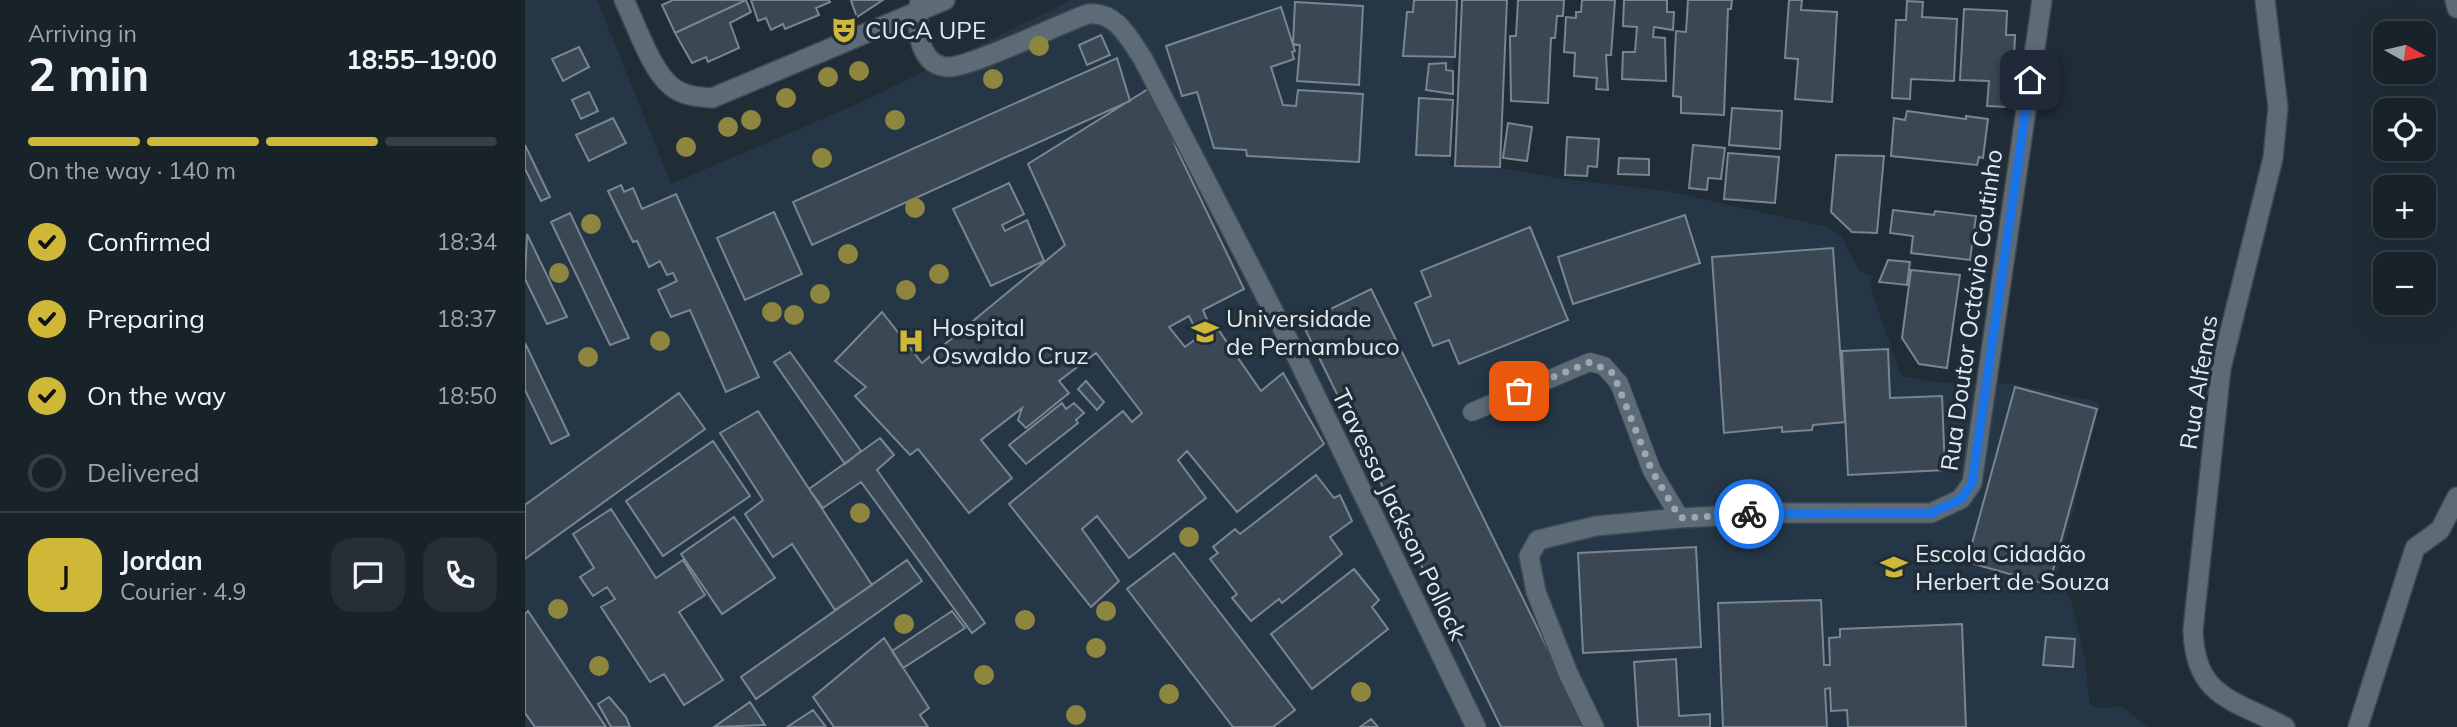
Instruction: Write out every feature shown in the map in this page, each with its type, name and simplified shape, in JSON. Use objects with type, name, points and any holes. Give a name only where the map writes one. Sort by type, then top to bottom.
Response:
[{"type":"street","points":[[624,0],[659,71],[671,87],[690,96],[712,98],[919,6],[945,0]]},
{"type":"street","name":"Rua Doutor Octávio Coutinho","points":[[1594,727],[1568,673],[1537,592],[1529,556],[1538,540],[1596,526],[1680,518],[1777,513],[1931,513],[1961,499],[1972,483],[2042,0]]},
{"type":"street","name":"Rua Alfenas","points":[[2265,0],[2278,107],[2273,158],[2221,368],[2193,630],[2194,657],[2201,676],[2216,692],[2285,727]]},
{"type":"street","points":[[2455,0],[2457,8]]},
{"type":"street","name":"Travessa Jackson Pollock","points":[[919,6],[918,35],[923,48],[936,63],[948,68],[974,61],[1087,14],[1103,14],[1121,27],[1143,59],[1291,345],[1476,727]]},
{"type":"street","points":[[2358,727],[2415,548],[2440,530],[2457,498]]},
{"type":"lane","points":[[1472,412],[1590,362],[1604,366],[1619,383],[1652,471],[1680,518]]},
{"type":"shaded area","name":"Universidade de Pernambuco","points":[[525,0],[597,0],[671,184],[853,106],[1072,0],[1456,0],[1450,165],[1502,168],[1556,178],[1667,191],[1827,227],[1841,236],[1859,270],[1872,276],[1871,289],[1901,376],[1931,382],[2014,384],[2100,402],[2057,576],[2071,601],[2084,654],[2090,705],[2100,708],[2122,707],[2148,727],[525,727]]},
{"type":"building","points":[[673,0],[746,0],[675,33],[662,5]]},
{"type":"building","points":[[746,0],[751,12],[730,23],[739,48],[708,62],[706,57],[692,63],[675,33]]},
{"type":"building","points":[[751,0],[830,2],[816,8],[819,15],[785,29],[783,24],[771,30],[766,18],[758,21]]},
{"type":"building","points":[[853,0],[883,0],[857,17],[851,1]]},
{"type":"building","points":[[1414,0],[1457,0],[1455,57],[1403,56],[1407,12],[1413,12]]},
{"type":"building","points":[[1462,0],[1507,0],[1500,167],[1455,166]]},
{"type":"building","points":[[1518,0],[1564,0],[1563,16],[1557,16],[1555,38],[1551,38],[1548,103],[1511,101],[1510,36],[1516,36]]},
{"type":"building","points":[[1582,0],[1615,0],[1611,55],[1606,55],[1608,90],[1596,89],[1597,78],[1574,76],[1575,53],[1564,52],[1566,17],[1576,18],[1576,12],[1581,12]]},
{"type":"building","points":[[1624,0],[1667,0],[1667,12],[1674,12],[1673,30],[1654,27],[1653,37],[1665,38],[1666,81],[1622,79],[1623,52],[1635,52],[1637,27],[1623,26]]},
{"type":"building","points":[[1688,0],[1732,0],[1731,9],[1728,9],[1724,115],[1681,113],[1681,97],[1673,96],[1676,31],[1686,32]]},
{"type":"building","points":[[1789,0],[1802,0],[1801,10],[1837,12],[1832,102],[1795,99],[1798,59],[1785,58]]},
{"type":"building","points":[[1907,1],[1923,2],[1922,17],[1957,19],[1954,81],[1911,79],[1910,99],[1892,98],[1896,20],[1906,20]]},
{"type":"building","points":[[1295,2],[1363,6],[1359,85],[1297,81],[1300,45],[1293,44]]},
{"type":"building","points":[[1281,7],[1295,51],[1292,52],[1294,59],[1271,67],[1283,105],[1296,106],[1298,90],[1363,94],[1359,162],[1247,156],[1246,150],[1214,148],[1197,92],[1182,96],[1166,46]]},
{"type":"building","points":[[1964,9],[2007,11],[2006,35],[2015,35],[2013,82],[2007,82],[2006,107],[1987,106],[1989,81],[1960,80]]},
{"type":"building","points":[[1101,35],[1110,55],[1087,65],[1079,45]]},
{"type":"building","points":[[579,47],[589,67],[563,81],[552,59]]},
{"type":"building","points":[[1117,58],[1130,101],[812,245],[793,202]]},
{"type":"building","points":[[1446,63],[1446,70],[1453,71],[1453,94],[1426,90],[1429,64]]},
{"type":"building","points":[[1153,86],[1178,152],[1244,289],[1203,310],[1208,322],[1195,328],[1189,316],[1169,327],[1185,347],[1215,325],[1261,391],[1283,373],[1324,444],[1237,512],[1187,451],[1178,460],[1206,498],[1129,558],[1097,516],[1082,529],[1119,581],[1091,607],[1009,504],[1123,411],[1132,422],[1142,413],[1096,353],[1059,381],[1069,393],[1026,428],[1018,420],[1022,408],[981,440],[1012,478],[969,513],[918,449],[910,455],[855,396],[866,387],[835,361],[882,312],[922,363],[1065,245],[1028,164]]},
{"type":"building","points":[[589,92],[598,111],[581,119],[572,100]]},
{"type":"building","points":[[1419,98],[1453,100],[1450,156],[1416,155]]},
{"type":"building","points":[[1732,108],[1782,111],[1780,149],[1729,145]]},
{"type":"building","points":[[1907,111],[1966,119],[1966,116],[1988,119],[1983,158],[1979,157],[1977,165],[1891,156],[1894,118],[1905,120]]},
{"type":"building","points":[[613,118],[626,143],[589,161],[576,135]]},
{"type":"building","points":[[1508,123],[1532,127],[1527,161],[1503,158]]},
{"type":"building","points":[[1567,137],[1599,139],[1597,167],[1588,166],[1587,176],[1565,175]]},
{"type":"building","points":[[525,145],[550,197],[541,201],[525,169]]},
{"type":"building","points":[[1693,145],[1725,148],[1721,179],[1708,178],[1707,190],[1689,188]]},
{"type":"building","points":[[1728,153],[1779,157],[1775,203],[1724,199]]},
{"type":"building","points":[[1836,155],[1884,156],[1877,233],[1852,232],[1831,212]]},
{"type":"building","points":[[1619,158],[1649,159],[1649,175],[1618,174]]},
{"type":"building","points":[[1009,183],[1024,214],[1002,225],[1005,231],[1027,220],[1044,261],[991,286],[953,209]]},
{"type":"building","points":[[621,185],[624,192],[633,188],[642,209],[676,194],[759,377],[726,392],[690,310],[671,317],[658,290],[677,281],[673,273],[667,275],[660,261],[649,267],[637,241],[633,242],[608,191]]},
{"type":"building","points":[[1893,210],[1976,216],[1970,260],[1911,253],[1913,236],[1890,233]]},
{"type":"building","points":[[774,212],[802,274],[745,300],[717,238]]},
{"type":"building","points":[[570,213],[629,338],[610,345],[551,222]]},
{"type":"building","points":[[1685,215],[1700,263],[1573,304],[1558,257]]},
{"type":"building","points":[[1530,227],[1568,320],[1459,364],[1449,340],[1433,346],[1415,303],[1431,296],[1421,271]]},
{"type":"building","points":[[527,234],[567,317],[547,324],[525,279]]},
{"type":"building","points":[[1833,248],[1845,422],[1813,425],[1812,430],[1782,432],[1782,427],[1724,433],[1712,257]]},
{"type":"building","points":[[1888,260],[1910,262],[1907,285],[1879,282]]},
{"type":"building","points":[[1911,270],[1960,275],[1947,368],[1919,364],[1902,338]]},
{"type":"building","points":[[1371,289],[1586,727],[1501,727],[1302,323]]},
{"type":"building","points":[[525,343],[569,435],[551,444],[525,390]]},
{"type":"building","points":[[1888,349],[1890,398],[1942,396],[1945,470],[1848,475],[1842,351]]},
{"type":"building","points":[[790,352],[861,451],[845,464],[774,362]]},
{"type":"building","points":[[1086,381],[1104,402],[1097,410],[1078,389]]},
{"type":"building","points":[[2015,387],[2097,409],[2049,585],[1967,562]]},
{"type":"building","points":[[679,393],[705,429],[525,559],[525,505]]},
{"type":"building","points":[[1062,403],[1066,409],[1074,403],[1084,413],[1076,420],[1078,423],[1026,464],[1009,445]]},
{"type":"building","points":[[758,411],[872,585],[835,610],[792,544],[773,557],[745,514],[763,500],[720,433]]},
{"type":"building","points":[[880,438],[894,455],[877,470],[985,623],[972,633],[861,482],[823,508],[809,489]]},
{"type":"building","points":[[713,441],[750,496],[663,556],[626,501]]},
{"type":"building","points":[[1316,475],[1334,498],[1340,495],[1352,521],[1330,537],[1342,554],[1282,603],[1279,599],[1251,621],[1232,598],[1237,594],[1210,559],[1218,553],[1213,547],[1235,529],[1240,534]]},
{"type":"building","points":[[611,509],[656,578],[683,560],[705,595],[679,612],[723,680],[684,705],[664,674],[650,682],[601,607],[615,599],[607,587],[593,596],[580,577],[594,568],[573,534]]},
{"type":"building","points":[[734,517],[775,578],[722,614],[681,554]]},
{"type":"building","points":[[1696,547],[1701,647],[1583,653],[1578,553]]},
{"type":"building","points":[[1174,553],[1295,710],[1273,727],[1233,727],[1127,589]]},
{"type":"building","points":[[907,560],[922,581],[756,699],[741,677]]},
{"type":"building","points":[[1354,569],[1379,600],[1372,607],[1388,629],[1312,689],[1271,634]]},
{"type":"building","points":[[1821,600],[1824,665],[1830,665],[1829,638],[1840,637],[1840,629],[1962,624],[1966,727],[1848,727],[1847,710],[1831,711],[1830,688],[1825,689],[1827,727],[1723,727],[1718,603]]},
{"type":"building","points":[[528,611],[606,727],[535,727],[525,713],[525,614]]},
{"type":"building","points":[[952,611],[965,628],[903,668],[892,651]]},
{"type":"building","points":[[2046,637],[2075,639],[2073,667],[2043,665]]},
{"type":"building","points":[[884,638],[929,708],[920,715],[928,727],[834,727],[813,697]]},
{"type":"building","points":[[1676,659],[1679,716],[1710,714],[1710,727],[1638,727],[1634,662]]},
{"type":"building","points":[[609,697],[626,717],[630,727],[611,727],[598,704]]},
{"type":"building","points":[[750,702],[765,725],[714,727]]},
{"type":"building","points":[[813,710],[826,727],[787,727]]},
{"type":"building","points":[[1371,719],[1378,727],[1360,727]]},
{"type":"way so far","points":[[1519,391],[1590,362],[1604,366],[1613,373],[1619,383],[1652,471],[1680,518],[1749,514]]},
{"type":"place","name":"CUCA UPE","points":[[844,30]]},
{"type":"place","name":"Universidade de Pernambuco","points":[[1205,332]]},
{"type":"place","name":"Hospital Oswaldo Cruz","points":[[911,341]]},
{"type":"place","name":"Escola Cidadão Herbert de Souza","points":[[1894,567]]},
{"type":"route","points":[[1749,514],[1931,513],[1951,506],[1961,499],[1972,483],[2030,80]]}]
